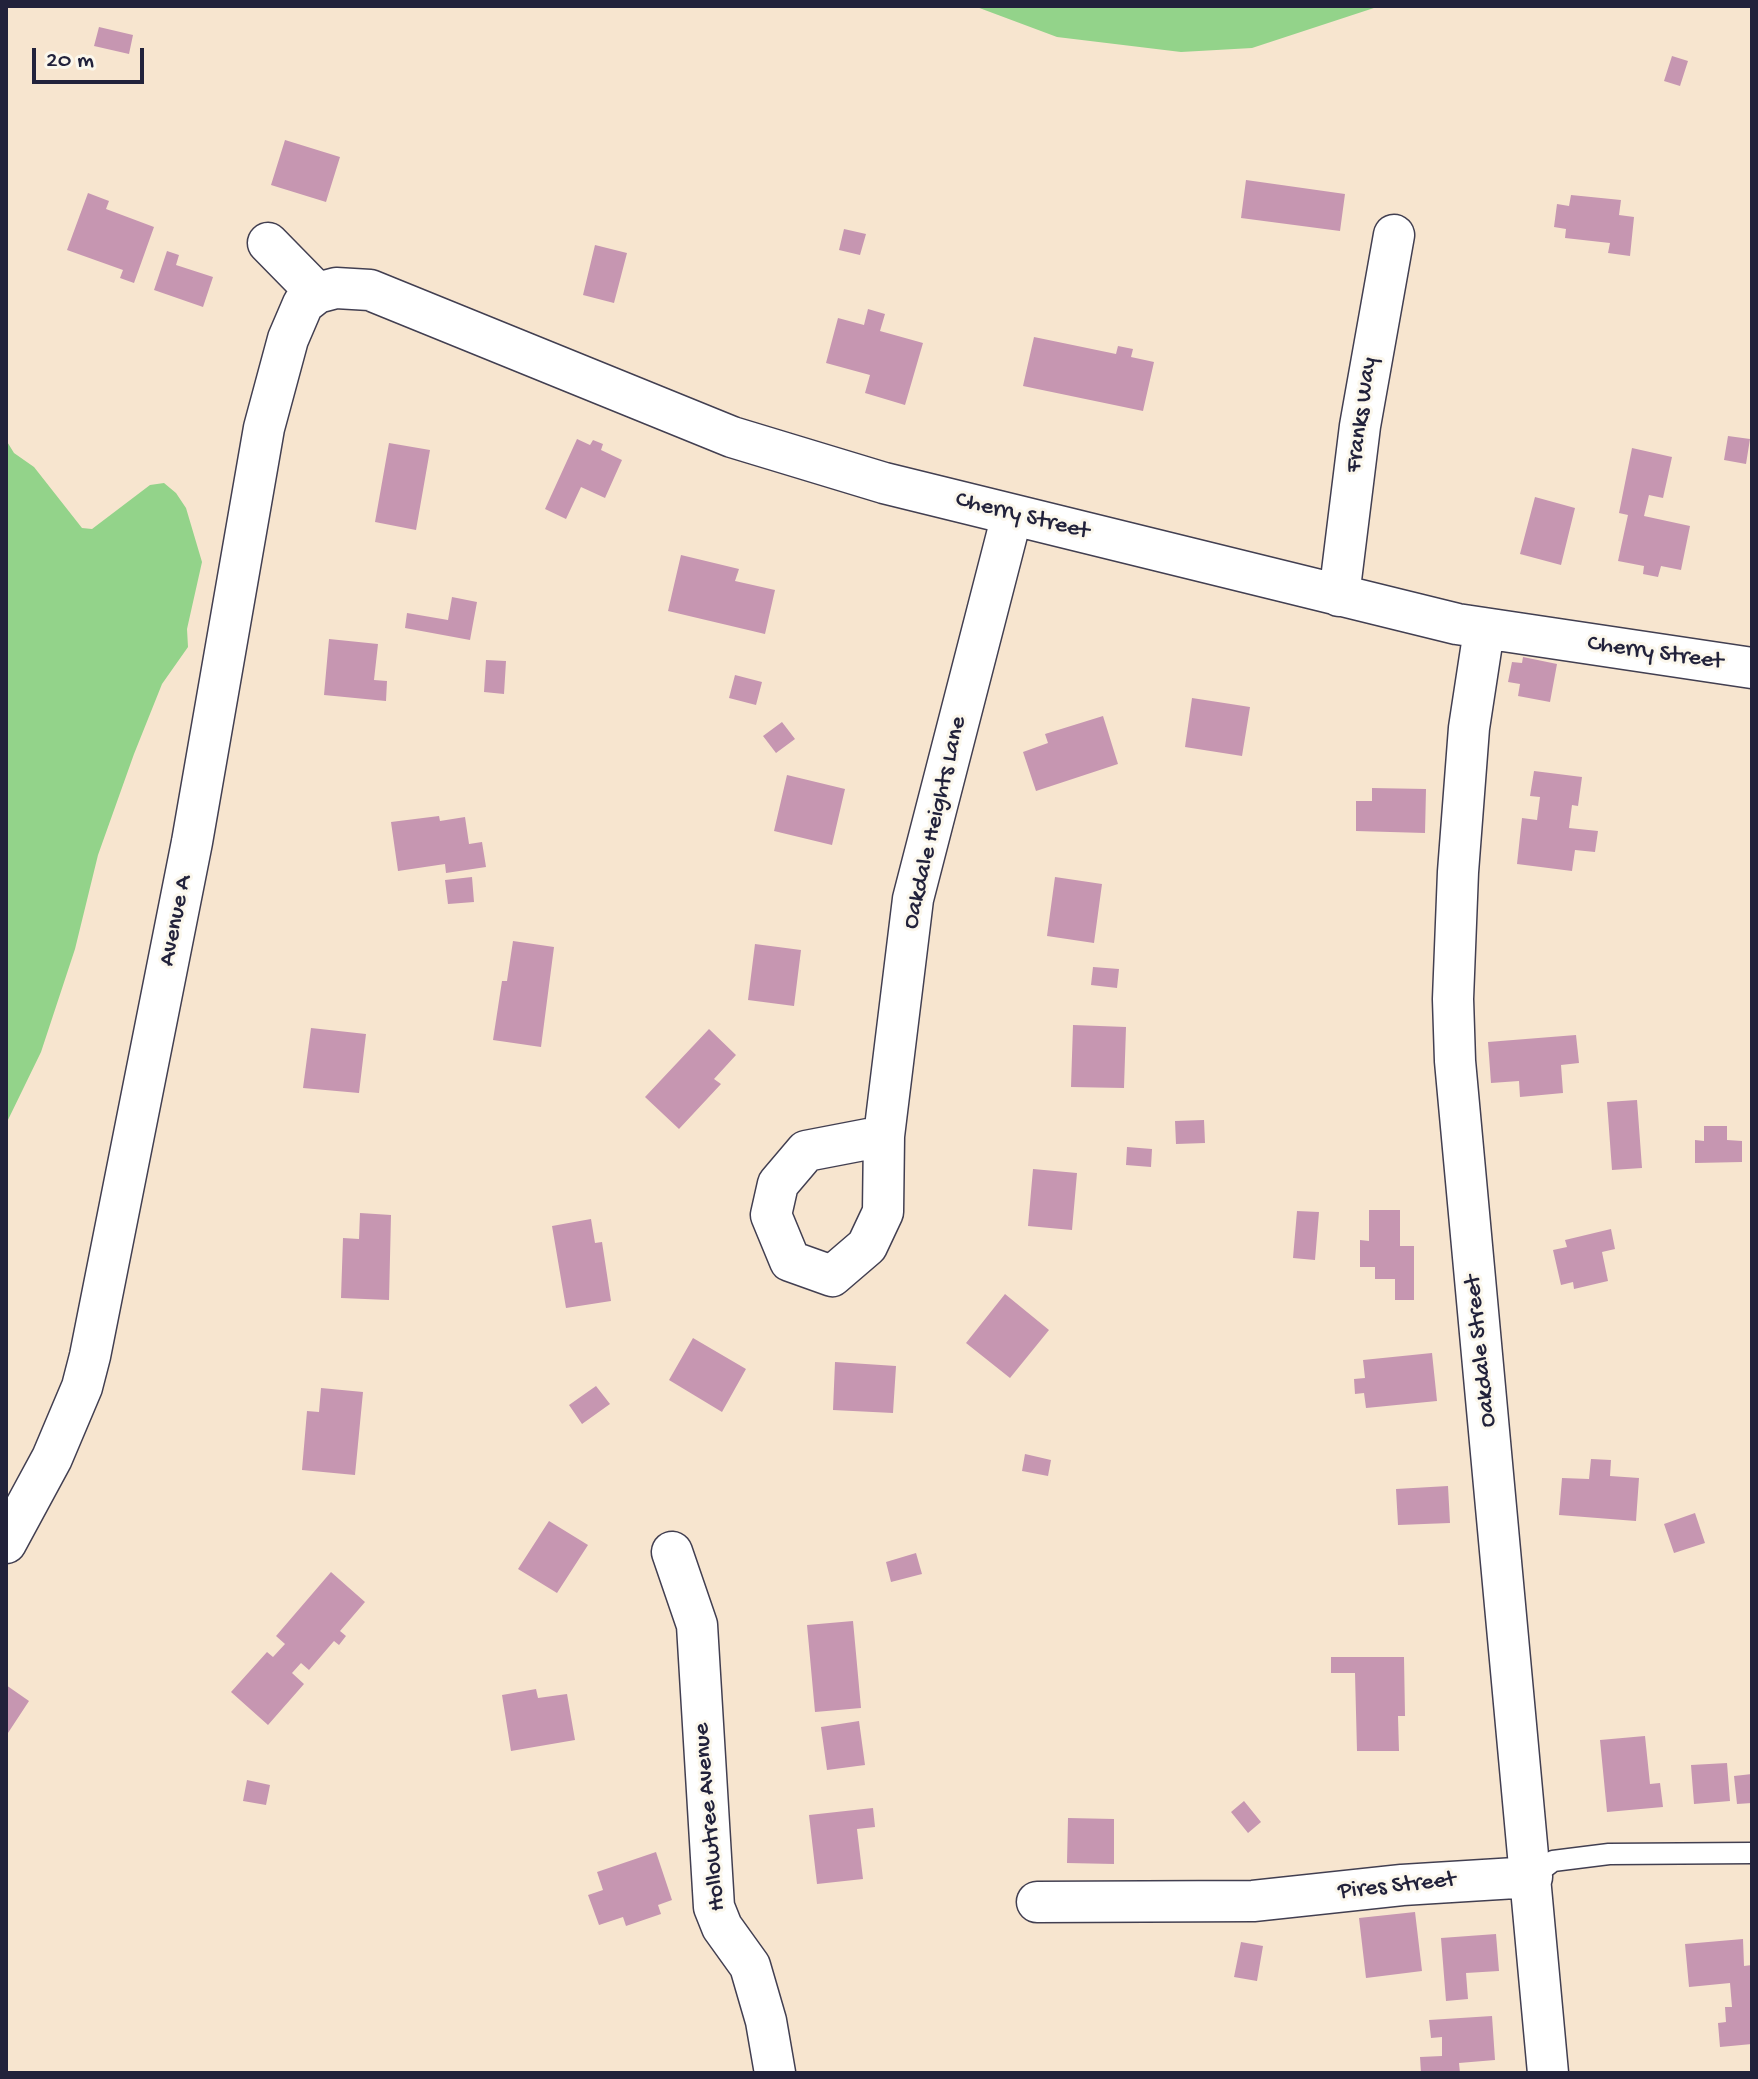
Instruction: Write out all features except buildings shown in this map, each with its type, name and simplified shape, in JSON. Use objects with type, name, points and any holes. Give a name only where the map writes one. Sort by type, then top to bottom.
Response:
[{"type":"street","name":"Franks Way","points":[[1339,596],[1364,397],[1394,235]]},
{"type":"street","points":[[268,243],[317,293]]},
{"type":"street","name":"Cherry Street","points":[[317,293],[336,288],[370,290],[567,373],[732,437],[830,469],[1484,630],[1752,668]]},
{"type":"street","name":"Avenue A","points":[[6,1543],[58,1446],[90,1356],[184,889],[264,428],[288,339],[303,304],[317,293]]},
{"type":"street","name":"Oakdale Heights Lane","points":[[884,1136],[913,899],[1012,515]]},
{"type":"street","name":"Oakdale Street","points":[[1484,630],[1469,728],[1459,856],[1454,935],[1454,1045],[1548,2073]]},
{"type":"street","name":"Hollowtree Avenue","points":[[672,1552],[697,1625],[714,1907],[722,1927],[750,1966],[766,2021],[775,2073]]},
{"type":"street","name":"Pires Street","points":[[1037,1902],[1253,1901],[1402,1885],[1532,1877]]},
{"type":"lane","name":"Pires Street","points":[[1532,1877],[1553,1861],[1609,1854],[1752,1853]]},
{"type":"green space","points":[[974,6],[1380,6],[1252,48],[1181,52],[1057,37]]},
{"type":"green space","points":[[6,440],[14,453],[34,467],[82,528],[92,529],[150,485],[164,483],[176,493],[186,508],[202,562],[187,629],[188,647],[162,684],[134,754],[98,855],[75,949],[41,1052],[6,1124]]}]
